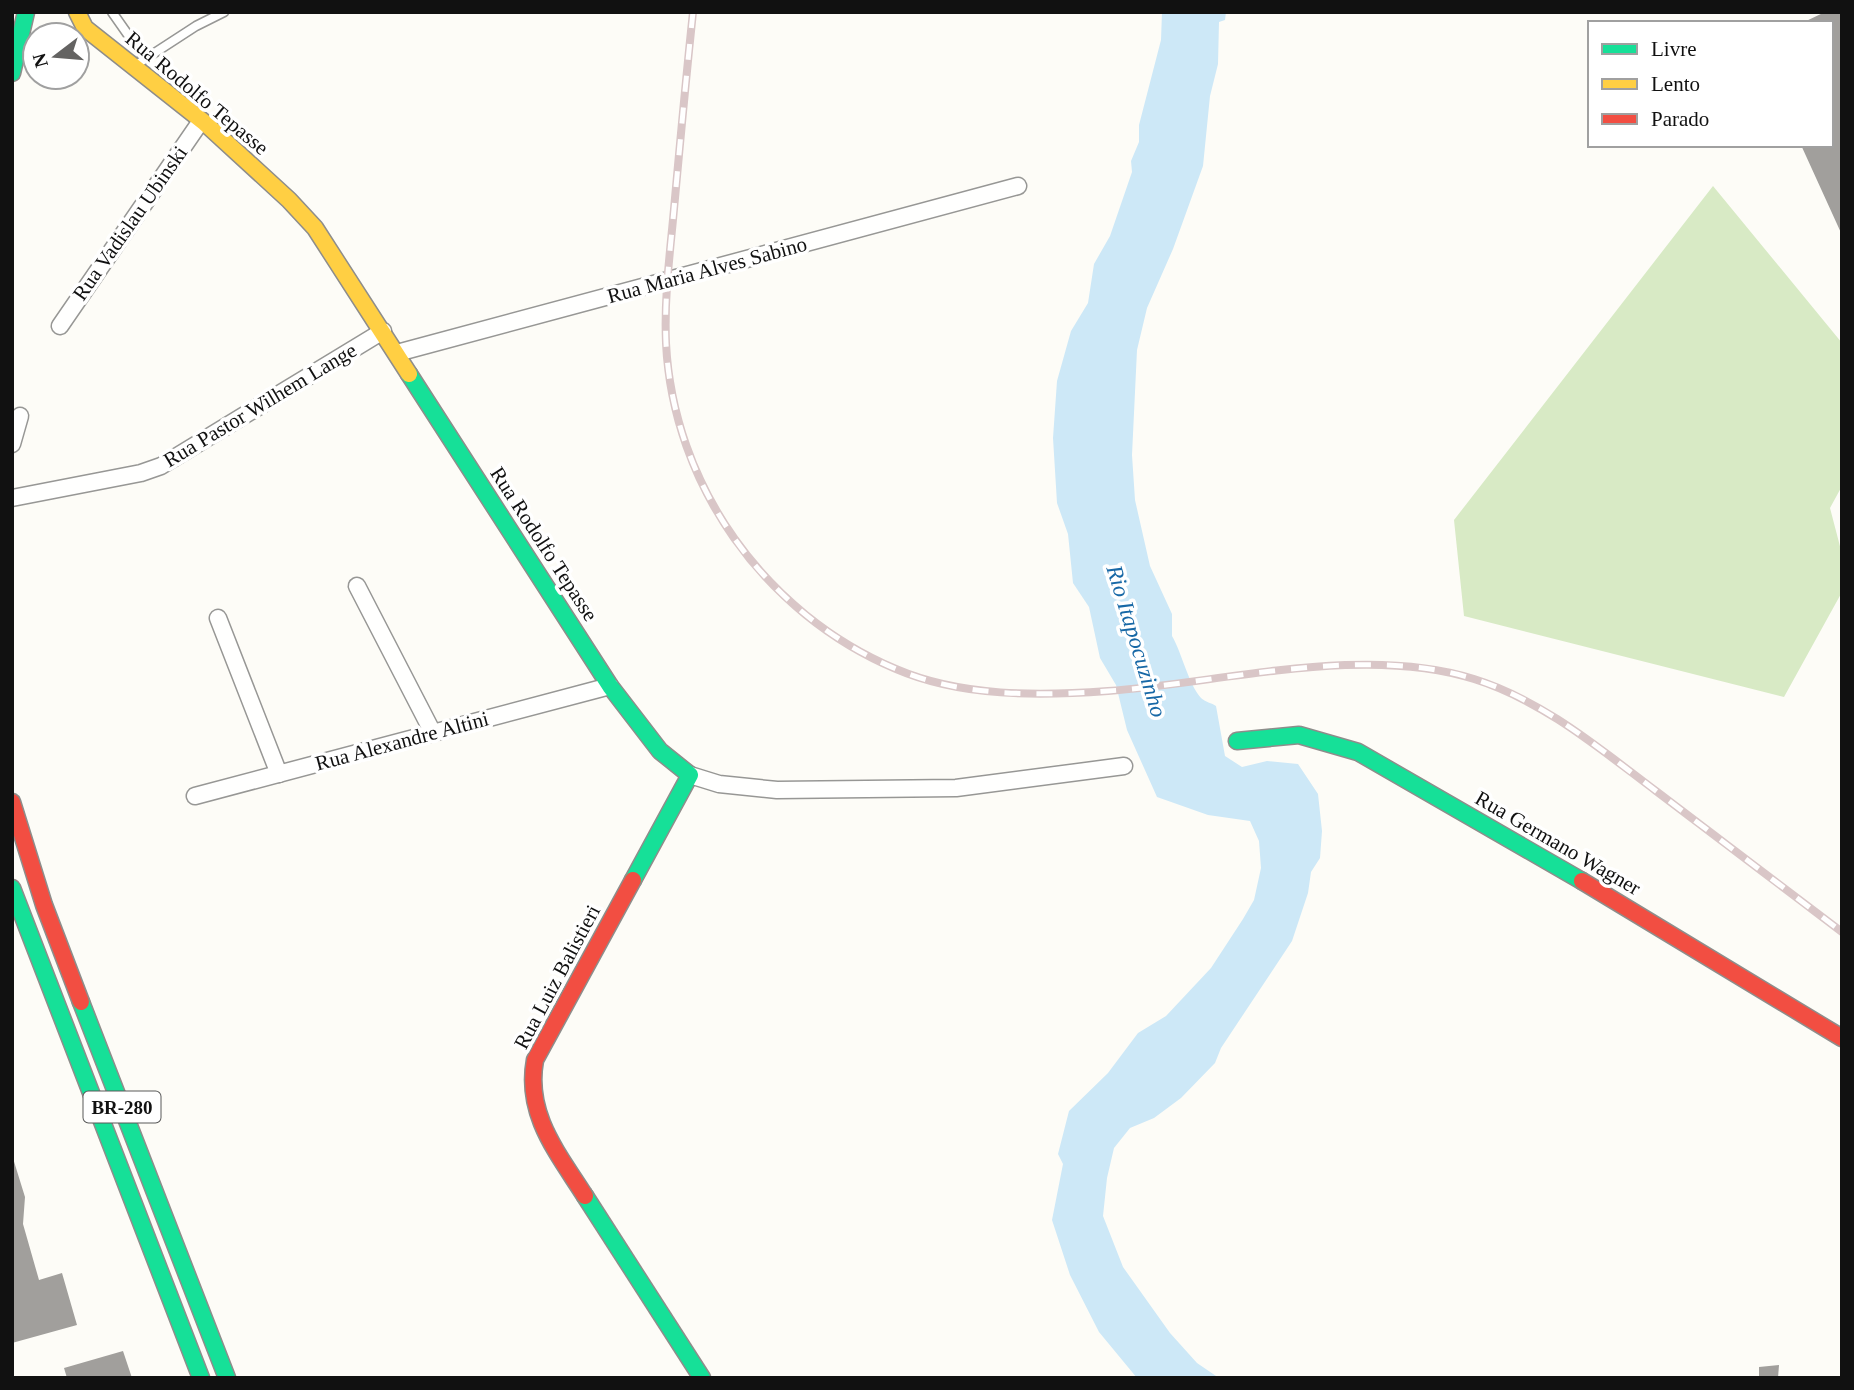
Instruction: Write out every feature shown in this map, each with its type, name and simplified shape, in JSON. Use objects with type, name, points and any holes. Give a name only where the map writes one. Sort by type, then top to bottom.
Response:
[{"type":"main road","points":[[12,73],[26,12]]},
{"type":"main road","name":"Rua Rodolfo Tepasse","points":[[76,12],[85,28],[139,63],[290,199],[315,229],[610,686],[660,751],[690,775]]},
{"type":"main road","name":"Rua Germano Wagner","points":[[1237,741],[1272,734],[1315,735],[1358,752],[1648,919],[1842,1038]]},
{"type":"main road","name":"Rua Luiz Balistieri","points":[[690,775],[535,1060],[531,1080],[533,1109],[545,1133],[702,1378]]},
{"type":"main road","name":"BR-280","points":[[12,802],[44,905],[227,1378]]},
{"type":"main road","name":"BR-280","points":[[12,888],[201,1378]]},
{"type":"street","name":"Rua Vadislau Ubinski","points":[[60,326],[201,121]]},
{"type":"street","name":"Rua Maria Alves Sabino","points":[[397,353],[1018,186]]},
{"type":"street","name":"Rua Pastor Wilhem Lange","points":[[12,498],[141,473],[161,466],[383,331]]},
{"type":"street","points":[[12,444],[20,416]]},
{"type":"street","points":[[357,586],[433,733]]},
{"type":"street","points":[[218,618],[279,774]]},
{"type":"street","name":"Rua Alexandre Altini","points":[[195,796],[610,686]]},
{"type":"street","name":"Rua Rodolfo Tepasse","points":[[690,775],[719,784],[777,790],[956,788],[1124,766]]},
{"type":"lane","points":[[112,12],[139,63],[195,26],[224,12]]},
{"type":"green space","points":[[1713,186],[1842,343],[1842,486],[1830,508],[1842,554],[1842,592],[1784,697],[1464,616],[1454,520]]},
{"type":"water","name":"Rio Itapocuzinho","points":[[1162,12],[1226,12],[1225,20],[1219,22],[1218,64],[1210,96],[1203,166],[1173,249],[1147,308],[1137,350],[1132,455],[1135,500],[1150,566],[1172,614],[1172,636],[1196,692],[1216,706],[1225,756],[1242,767],[1267,761],[1298,764],[1318,794],[1322,831],[1320,858],[1311,872],[1308,893],[1292,941],[1221,1048],[1215,1063],[1181,1098],[1154,1118],[1130,1128],[1114,1148],[1107,1178],[1103,1216],[1123,1267],[1170,1333],[1197,1363],[1219,1378],[1137,1378],[1099,1332],[1070,1275],[1052,1220],[1063,1164],[1058,1154],[1069,1111],[1108,1073],[1138,1033],[1166,1016],[1211,968],[1254,900],[1261,868],[1259,841],[1250,821],[1208,815],[1157,797],[1127,730],[1116,685],[1100,658],[1089,607],[1073,583],[1068,534],[1057,503],[1053,438],[1057,381],[1071,331],[1088,303],[1094,264],[1110,236],[1132,172],[1131,161],[1139,142],[1139,125],[1161,40]]},
{"type":"building","points":[[1825,12],[1842,12],[1842,235],[1802,147],[1833,147],[1833,21],[1806,21]]},
{"type":"building","points":[[12,1155],[25,1197],[23,1224],[39,1280],[62,1273],[77,1325],[12,1343]]},
{"type":"building","points":[[123,1351],[132,1378],[67,1378],[64,1368]]},
{"type":"building","points":[[1779,1365],[1778,1378],[1759,1378],[1759,1367]]},
{"type":"railway","points":[[693,12],[667,292],[666,343],[673,396],[686,446],[707,494],[734,539],[768,579],[806,615],[849,645],[896,669],[921,678],[973,690],[1028,694],[1108,691],[1340,665],[1431,669],[1474,679],[1523,699],[1570,727],[1842,932]]},
{"type":"traffic: fast","points":[[12,73],[26,12]]},
{"type":"traffic: fast","points":[[409,374],[610,686],[660,751],[690,775],[633,880]]},
{"type":"traffic: fast","points":[[1237,741],[1299,735],[1358,752],[1582,881]]},
{"type":"traffic: fast","points":[[12,888],[201,1378]]},
{"type":"traffic: fast","points":[[81,1002],[227,1378]]},
{"type":"traffic: fast","points":[[585,1196],[702,1378]]},
{"type":"traffic: slow","points":[[77,12],[85,28],[205,123],[289,200],[315,228],[409,374]]},
{"type":"traffic: jam","points":[[12,802],[44,905],[81,1002]]},
{"type":"traffic: jam","points":[[585,1196],[554,1148],[539,1115],[533,1080],[535,1060],[633,880]]},
{"type":"traffic: jam","points":[[1582,881],[1842,1038]]}]
